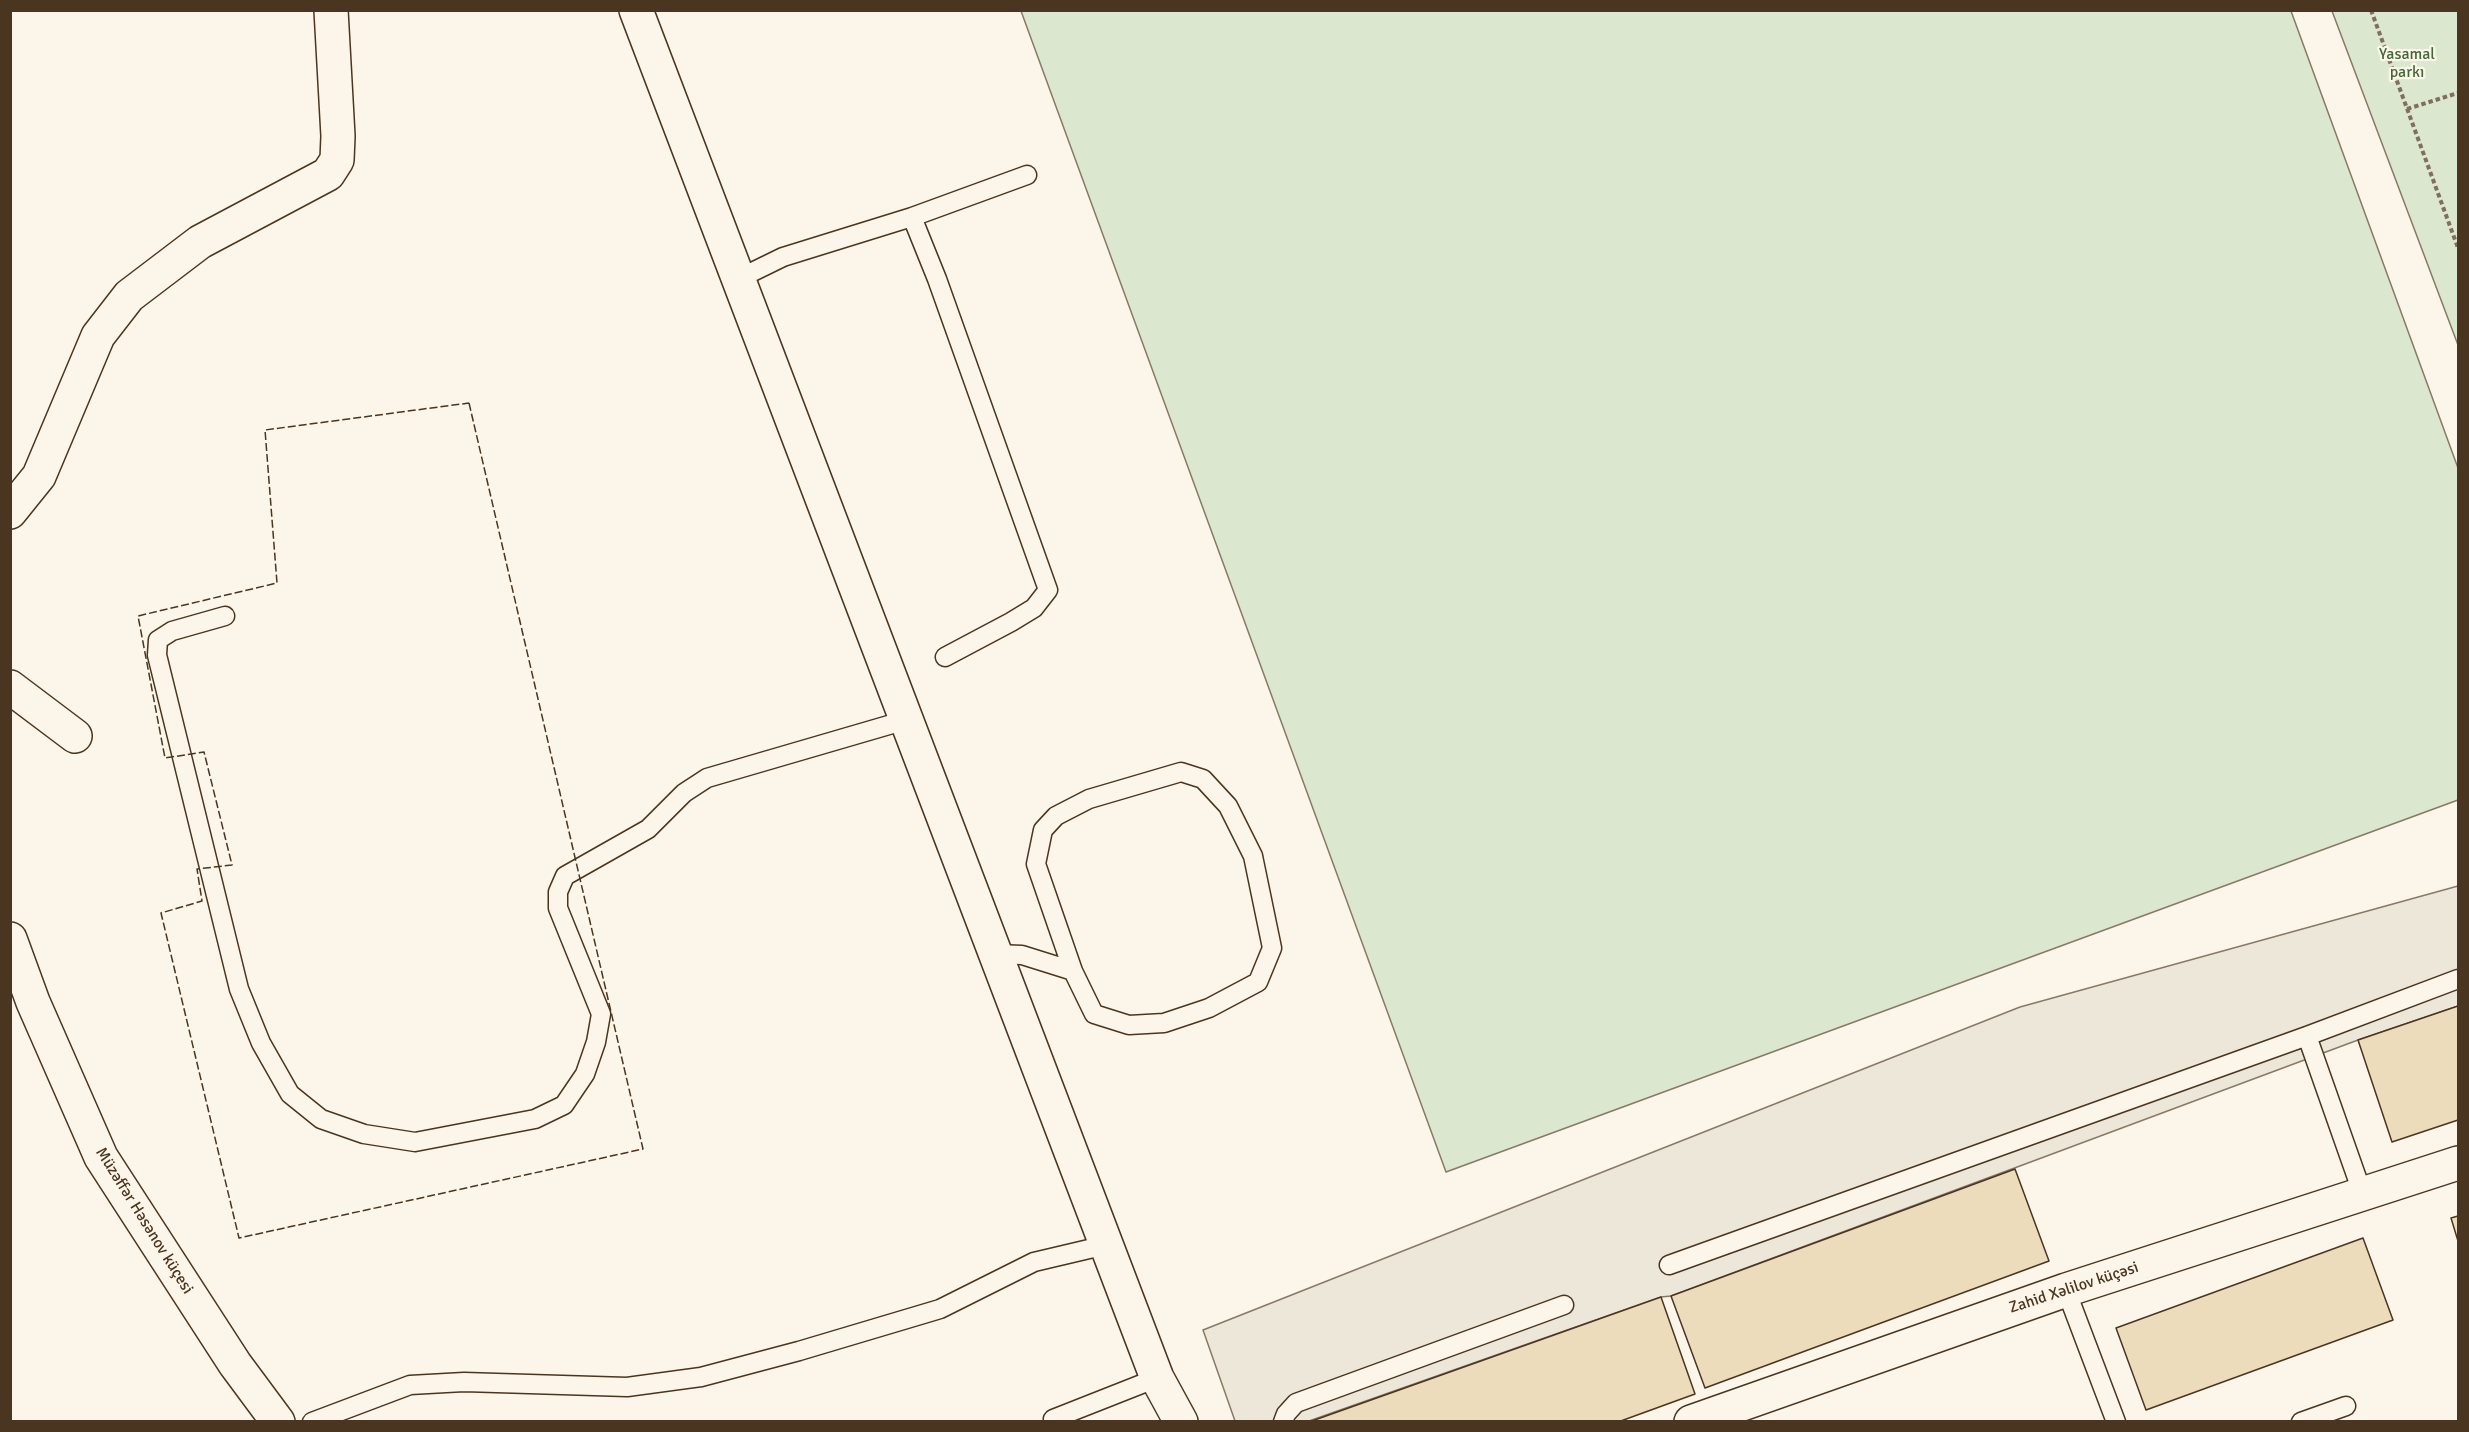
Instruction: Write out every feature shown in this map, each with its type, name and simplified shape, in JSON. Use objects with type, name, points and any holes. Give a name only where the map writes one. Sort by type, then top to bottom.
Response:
[{"type":"street","points":[[10,512],[39,476],[98,336],[129,296],[200,242],[328,174],[333,167],[337,160],[338,136],[332,10]]},
{"type":"street","points":[[636,10],[1157,1378],[1180,1422]]},
{"type":"street","points":[[10,687],[75,736]]},
{"type":"street","name":"Müzəffər Həsənov küçesi","points":[[10,939],[33,1002],[101,1157],[235,1364],[278,1422]]},
{"type":"street","name":"Zahid Xəlilov küçəsi","points":[[1691,1422],[2066,1290],[2458,1163]]},
{"type":"lane","points":[[738,279],[783,257],[912,217],[1026,175]]},
{"type":"lane","points":[[912,217],[941,290],[1048,590],[1034,608],[945,657]]},
{"type":"lane","points":[[225,616],[172,631],[158,640],[157,655],[239,988],[261,1043],[290,1094],[321,1119],[364,1134],[415,1142],[535,1119],[564,1105],[585,1074],[596,1042],[601,1014],[558,908],[558,892],[565,876],[648,829],[684,793],[707,778],[906,720]]},
{"type":"lane","points":[[995,954],[1022,955],[1073,971],[1094,1014],[1129,1024],[1164,1023],[1209,1008],[1258,982],[1272,948],[1253,855],[1228,806],[1203,779],[1181,772],[1089,799],[1056,816],[1042,830],[1035,864],[1073,971]]},
{"type":"lane","points":[[1669,1264],[2307,1036],[2458,979]]},
{"type":"lane","points":[[2307,1036],[2363,1195]]},
{"type":"lane","points":[[312,1422],[410,1385],[464,1382],[627,1387],[701,1377],[799,1351],[940,1309],[1034,1262],[1106,1245]]},
{"type":"lane","points":[[2066,1290],[2116,1422]]},
{"type":"lane","points":[[1283,1422],[1286,1414],[1296,1403],[1564,1305]]},
{"type":"lane","points":[[1053,1419],[1157,1378]]},
{"type":"lane","points":[[2301,1422],[2346,1406]]},
{"type":"path","points":[[2371,10],[2458,248]]},
{"type":"path","points":[[2407,109],[2458,93]]},
{"type":"green space","points":[[1021,11],[2291,11],[2458,468],[2458,800],[1446,1172]]},
{"type":"green space","name":"Yasamal parkı","points":[[2332,11],[2458,11],[2458,345]]},
{"type":"shaded area","points":[[2458,886],[2458,1006],[2358,1040],[1671,1296],[1661,1297],[1309,1421],[1235,1421],[1203,1330],[2020,1007]]},
{"type":"building","points":[[2458,1006],[2458,1120],[2392,1142],[2358,1040]]},
{"type":"building","points":[[2015,1169],[2049,1261],[1705,1388],[1671,1296]]},
{"type":"building","points":[[2458,1216],[2458,1241],[2451,1218]]},
{"type":"building","points":[[2363,1238],[2393,1320],[2146,1410],[2116,1328]]},
{"type":"building","points":[[1661,1297],[1695,1394],[1618,1422],[1309,1422]]},
{"type":"fence","points":[[469,403],[643,1149],[239,1238],[161,913],[202,901],[197,869],[232,865],[204,752],[165,758],[138,616],[277,583],[265,430],[469,403]]}]
